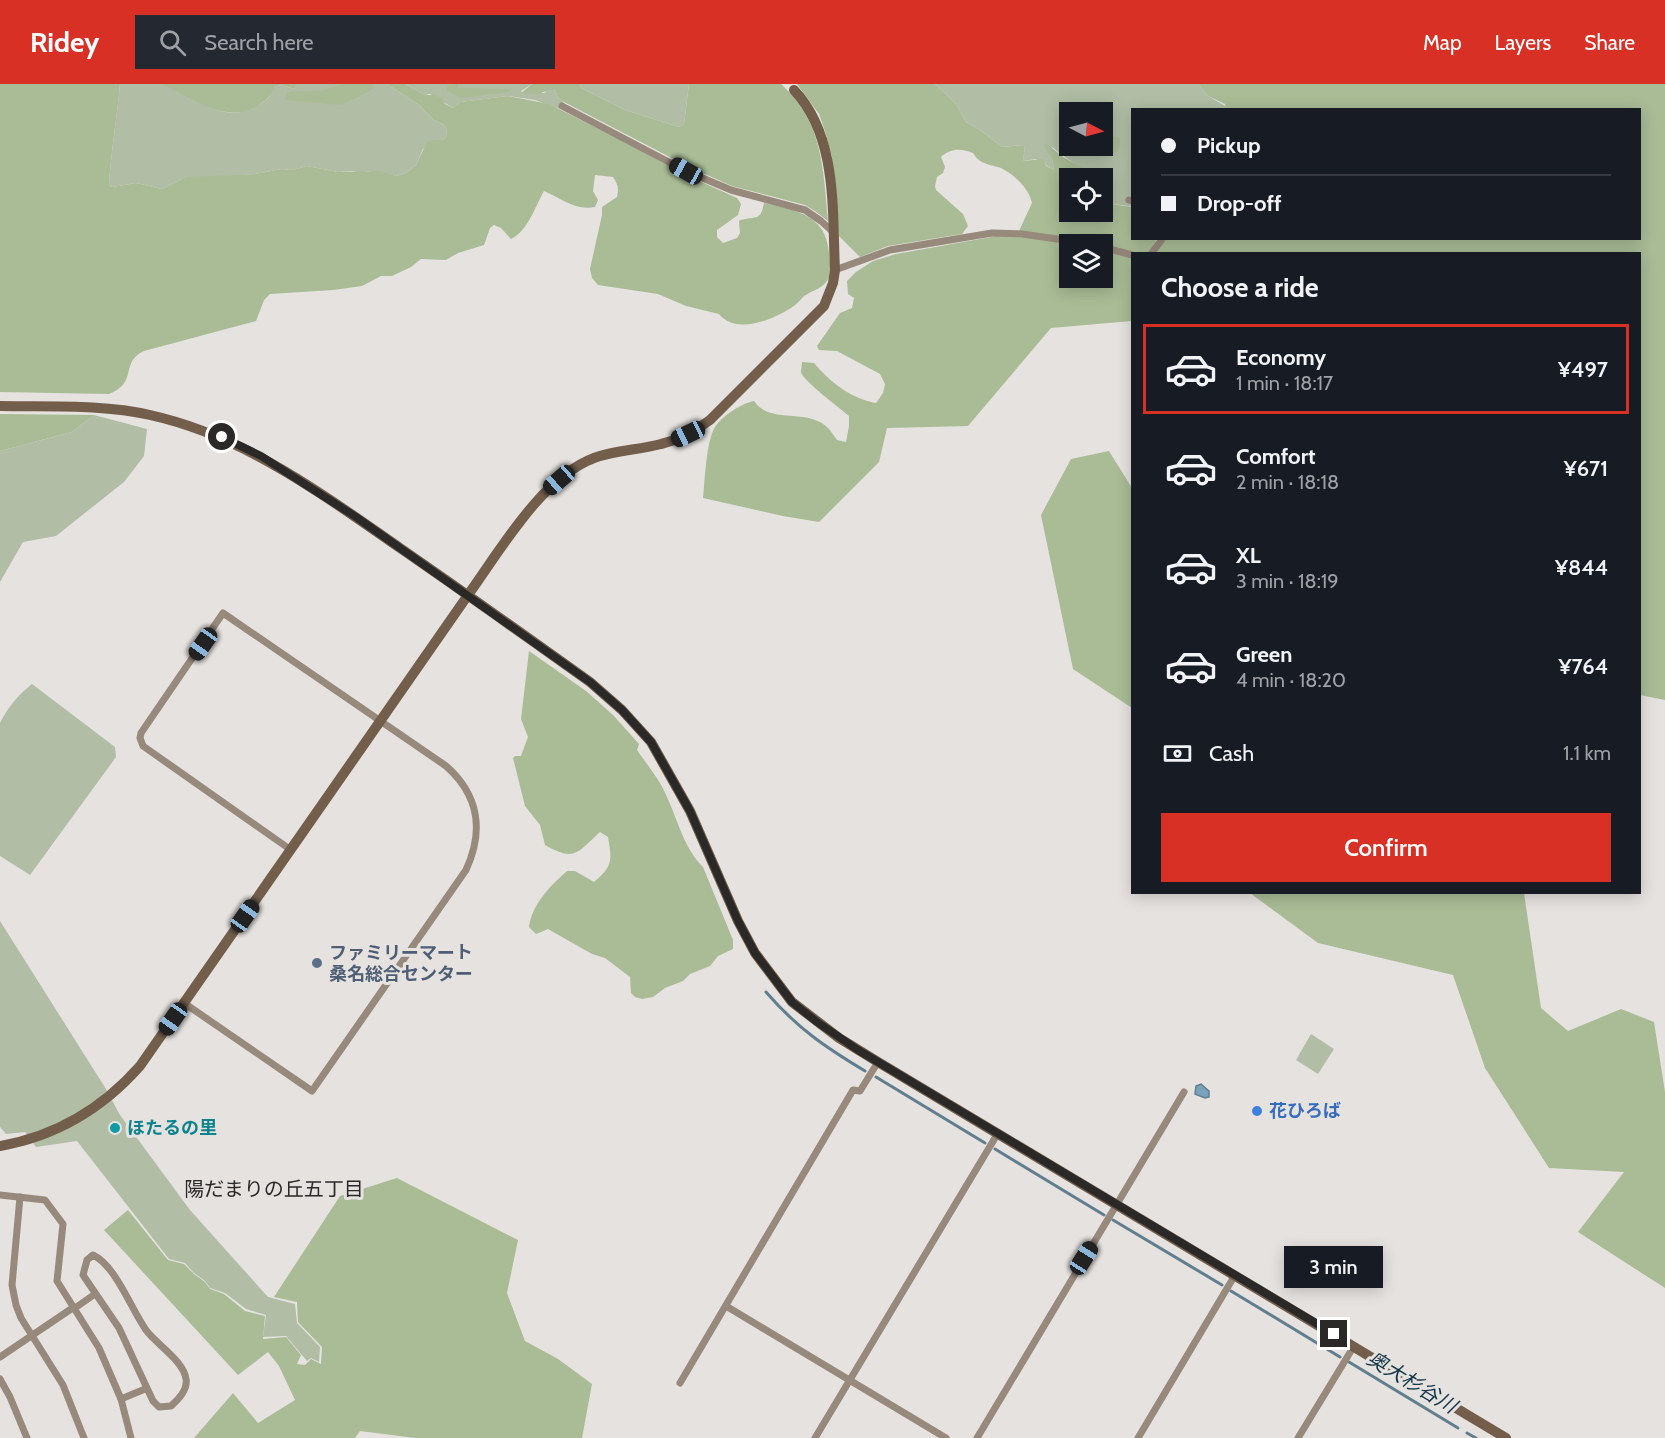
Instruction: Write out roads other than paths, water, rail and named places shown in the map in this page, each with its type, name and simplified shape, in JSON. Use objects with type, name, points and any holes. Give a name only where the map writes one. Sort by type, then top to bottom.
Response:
[{"type":"street","points":[[0,1146],[43,1136],[68,1125],[113,1095],[140,1066],[468,595],[549,488],[568,471],[584,462],[606,454],[676,440],[710,420],[824,306],[829,296],[835,270],[827,159],[814,117],[791,87]]},
{"type":"street","points":[[562,106],[686,171],[731,190],[805,210],[833,232]]},
{"type":"street","points":[[835,270],[890,250],[993,233],[1059,239]]},
{"type":"street","points":[[1152,252],[1161,240]]},
{"type":"street","points":[[1113,250],[1131,255]]},
{"type":"street","points":[[0,406],[94,408],[149,414],[222,437],[261,456],[356,517],[590,682],[622,710],[651,742],[690,811],[738,921],[755,953],[792,1002],[839,1038],[878,1062],[1506,1438]]},
{"type":"street","points":[[184,1004],[312,1091],[453,890],[466,870],[476,845],[476,820],[471,799],[462,783],[446,766],[223,614],[141,733],[140,738],[143,746],[291,850]]},
{"type":"street","points":[[680,1383],[853,1090],[860,1091],[878,1062]]},
{"type":"street","points":[[977,1438],[1184,1092]]},
{"type":"street","points":[[815,1438],[998,1133]]},
{"type":"street","points":[[0,1195],[45,1200],[63,1224],[57,1281],[99,1348],[121,1399],[131,1438]]},
{"type":"street","points":[[20,1197],[12,1285],[18,1312],[63,1385],[84,1438]]},
{"type":"street","points":[[93,1255],[116,1279],[147,1332],[184,1371],[185,1389],[171,1406],[159,1407],[146,1389],[126,1341],[83,1275],[87,1260],[93,1255]]},
{"type":"street","points":[[1138,1438],[1235,1275]]},
{"type":"street","points":[[0,1358],[95,1294]]},
{"type":"street","points":[[726,1306],[946,1438]]},
{"type":"street","points":[[1298,1438],[1354,1346]]},
{"type":"street","points":[[0,1379],[27,1438]]},
{"type":"street","points":[[121,1399],[146,1389]]},
{"type":"water","points":[[1201,1084],[1209,1091],[1209,1097],[1205,1098],[1195,1094],[1196,1086]]},
{"type":"waterway","name":"奥大杉谷川","points":[[766,992],[812,1036],[865,1071]]},
{"type":"waterway","name":"奥大杉谷川","points":[[876,1077],[985,1143]]},
{"type":"waterway","name":"奥大杉谷川","points":[[995,1149],[1104,1215]]},
{"type":"waterway","name":"奥大杉谷川","points":[[1113,1220],[1222,1285]]},
{"type":"waterway","name":"奥大杉谷川","points":[[1231,1291],[1340,1357]]},
{"type":"waterway","name":"奥大杉谷川","points":[[1349,1362],[1458,1428]]},
{"type":"waterway","name":"奥大杉谷川","points":[[1467,1433],[1476,1438]]},
{"type":"place","name":"ファミリーマート 桑名総合センター","points":[[317,963]]},
{"type":"place","name":"花ひろば","points":[[1257,1111]]},
{"type":"place","name":"ほたるの里","points":[[115,1128]]},
{"type":"district","name":"陽だまりの丘五丁目","points":[[274,1189]]}]
